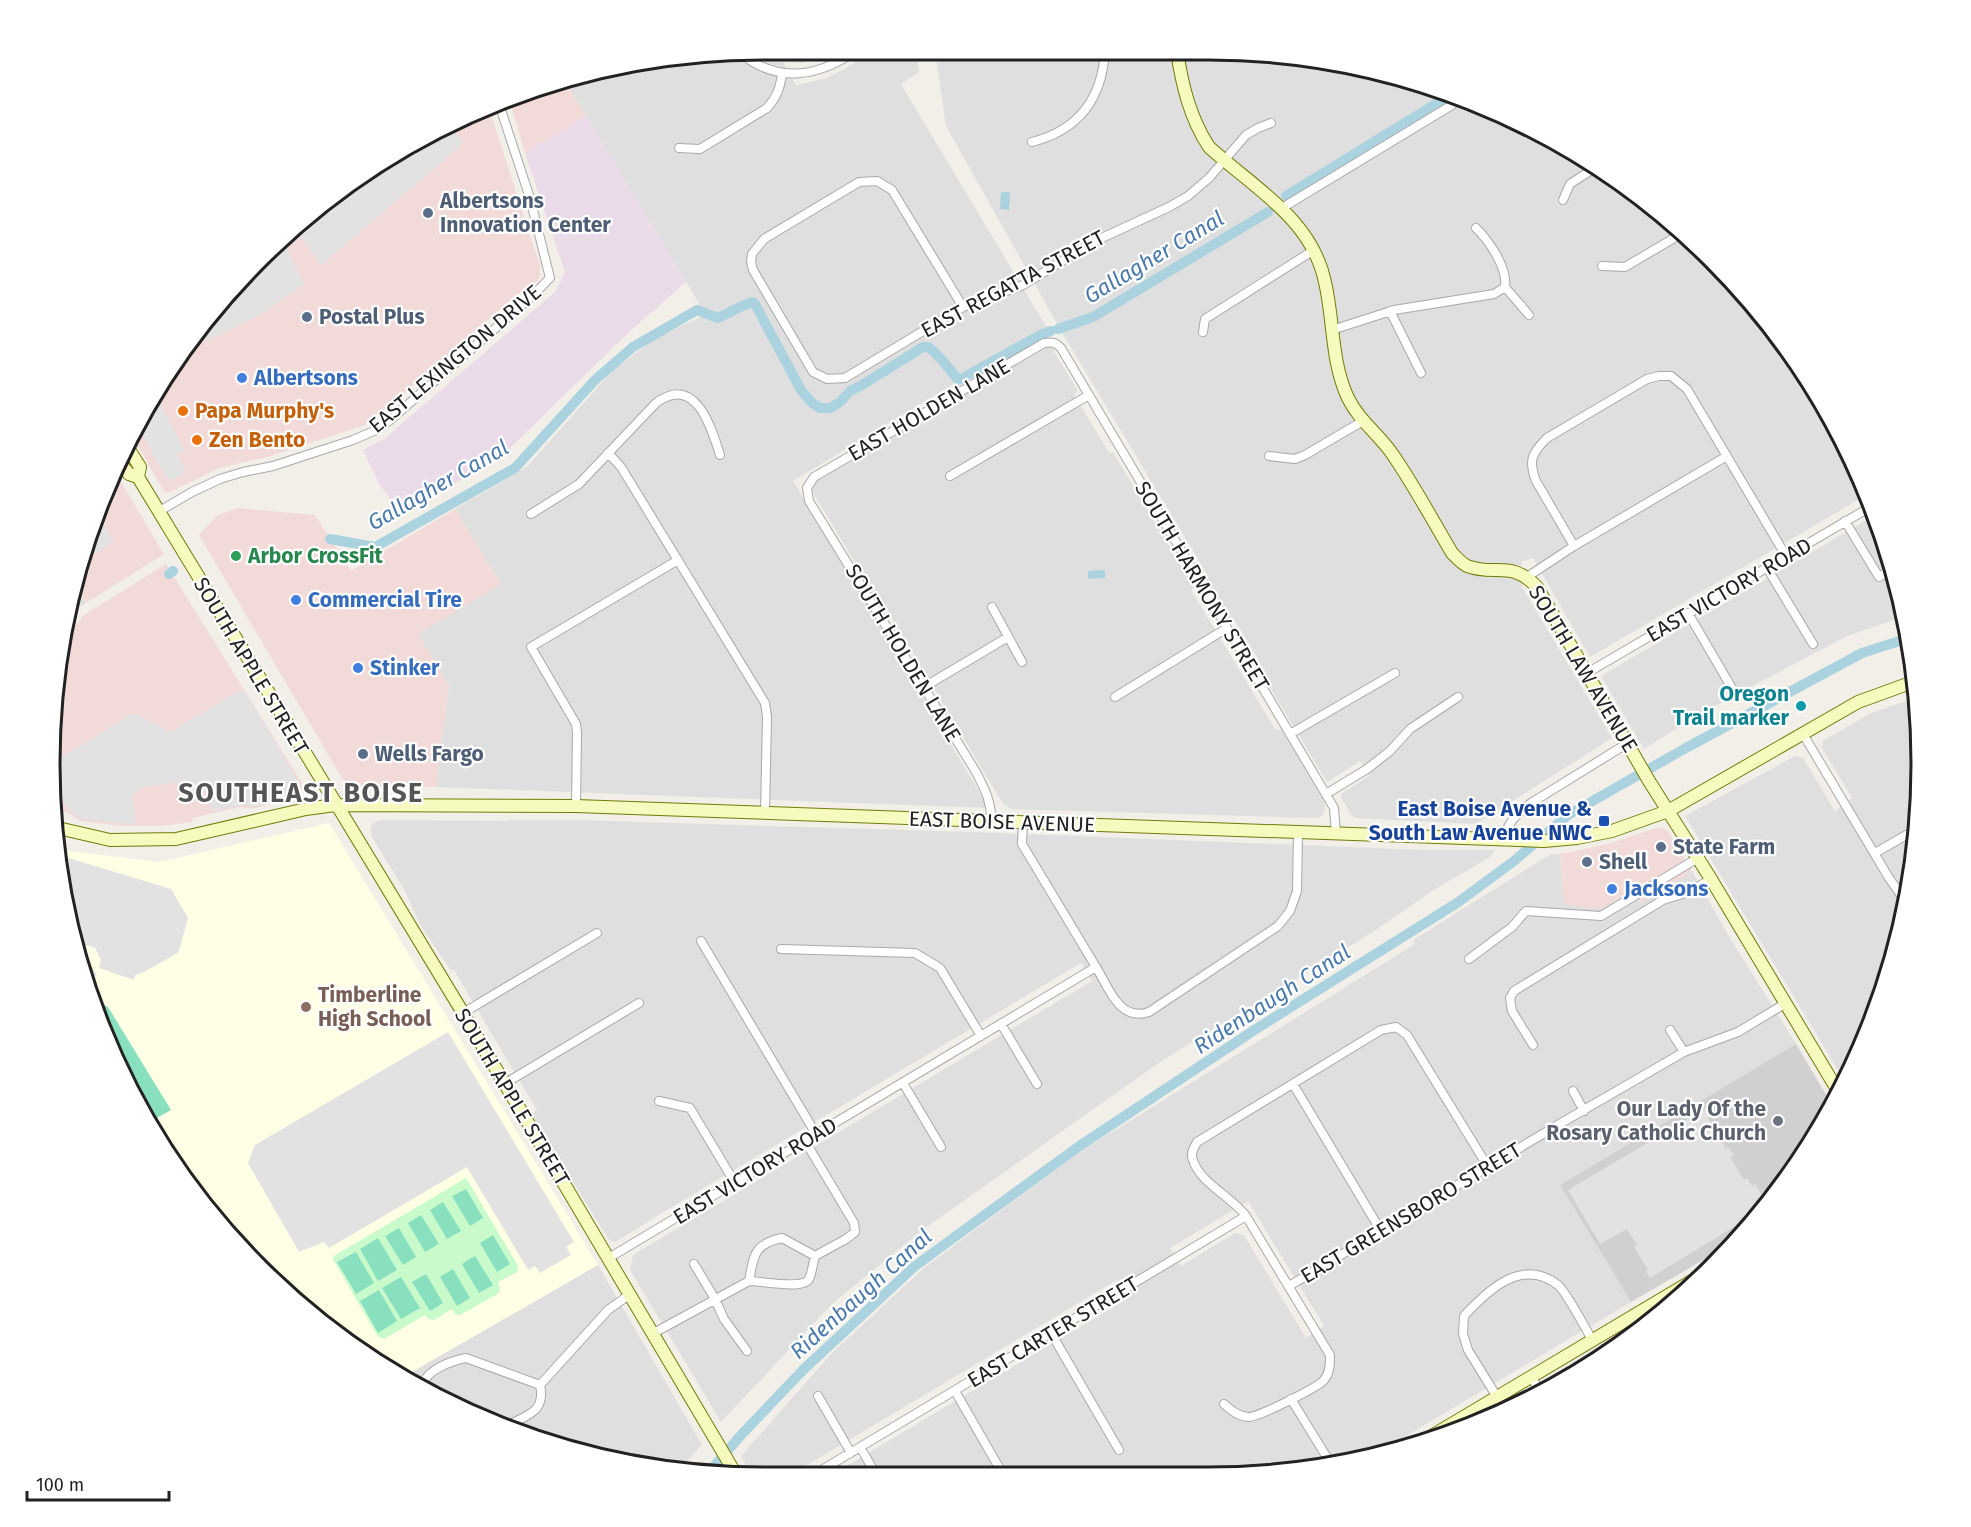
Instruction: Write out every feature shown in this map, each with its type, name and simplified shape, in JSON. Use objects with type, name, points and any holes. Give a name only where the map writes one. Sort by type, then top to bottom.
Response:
[{"type":"street","points":[[750,61],[782,74],[804,73],[841,60]]},
{"type":"street","points":[[1032,142],[1052,137],[1082,113],[1098,86],[1104,60]]},
{"type":"street","name":"SOUTH LAW AVENUE","points":[[1179,60],[1183,88],[1209,147],[1282,208],[1299,227],[1314,250],[1326,285],[1337,367],[1350,402],[1363,421],[1392,454],[1452,554],[1465,565],[1485,569],[1509,569],[1527,576],[1538,587],[1648,781],[1711,879],[1834,1083]]},
{"type":"street","points":[[679,148],[700,148],[767,108],[775,100],[779,91],[782,74]]},
{"type":"street","points":[[1282,208],[1452,105]]},
{"type":"street","name":"EAST LEXINGTON DRIVE","points":[[158,512],[220,479],[273,466],[353,440],[376,430],[550,278],[530,198],[502,111]]},
{"type":"street","name":"EAST REGATTA STREET","points":[[963,307],[892,190],[877,181],[859,182],[764,239],[752,254],[753,270],[813,372],[826,379],[845,378],[963,307],[1023,285],[1093,242],[1169,207],[1199,188],[1246,135],[1271,123]]},
{"type":"street","points":[[1563,200],[1570,184],[1587,172]]},
{"type":"street","points":[[1476,228],[1488,240],[1505,273],[1505,287],[1529,315]]},
{"type":"street","points":[[1602,266],[1625,267],[1674,238]]},
{"type":"street","points":[[1203,332],[1204,319],[1314,250]]},
{"type":"street","points":[[1332,330],[1390,311],[1494,294],[1505,287]]},
{"type":"street","points":[[1390,311],[1421,373]]},
{"type":"street","name":"EAST HOLDEN LANE","points":[[807,488],[814,477],[824,471],[1044,343],[1056,343]]},
{"type":"street","name":"SOUTH HARMONY STREET","points":[[1056,343],[1334,808],[1336,834]]},
{"type":"street","points":[[1574,546],[1536,481],[1532,470],[1532,457],[1538,446],[1547,438],[1647,379],[1671,376],[1687,389],[1786,556]]},
{"type":"street","points":[[531,514],[579,484],[656,402],[671,394],[692,398],[711,427],[720,455]]},
{"type":"street","points":[[950,476],[1089,395]]},
{"type":"street","points":[[1269,456],[1295,459],[1305,456],[1363,421]]},
{"type":"street","points":[[608,453],[621,467],[765,704],[767,717],[765,814]]},
{"type":"street","name":"SOUTH APPLE STREET","points":[[132,454],[140,467],[138,477],[158,512],[462,1013],[731,1466]]},
{"type":"street","points":[[1527,576],[1727,456]]},
{"type":"street","name":"SOUTH APPLE STREET","points":[[125,469],[129,474],[138,477]]},
{"type":"street","name":"SOUTH HOLDEN LANE","points":[[807,488],[809,501],[987,794],[992,811],[992,821]]},
{"type":"street","name":"EAST VICTORY ROAD","points":[[1587,673],[1864,511]]},
{"type":"street","points":[[1845,521],[1879,577],[1885,574]]},
{"type":"street","points":[[576,806],[576,724],[531,647],[678,560]]},
{"type":"street","points":[[1767,567],[1813,644]]},
{"type":"street","points":[[992,607],[1022,662]]},
{"type":"street","points":[[1688,614],[1733,690]]},
{"type":"street","points":[[1115,697],[1227,628]]},
{"type":"street","points":[[924,687],[1008,637]]},
{"type":"street","points":[[1290,735],[1395,673]]},
{"type":"street","name":"EAST BOISE AVENUE","points":[[64,829],[110,840],[176,839],[306,809],[335,805],[576,806],[1544,841],[1577,838],[1612,831],[1668,811],[1858,702],[1906,685]]},
{"type":"street","points":[[1326,794],[1367,769],[1390,751],[1410,729],[1458,698]]},
{"type":"street","points":[[1803,734],[1899,892]]},
{"type":"street","points":[[1503,839],[1508,825],[1531,803],[1628,743]]},
{"type":"street","points":[[1023,822],[1022,844],[1120,1006],[1132,1014],[1149,1012],[1278,926],[1290,911],[1297,891],[1298,833]]},
{"type":"street","points":[[1875,853],[1907,835]]},
{"type":"street","points":[[1469,958],[1512,927],[1526,911],[1601,916],[1698,858]]},
{"type":"street","points":[[1533,1046],[1512,1011],[1510,998],[1514,991],[1663,900],[1689,892],[1711,879]]},
{"type":"street","points":[[462,1013],[597,933]]},
{"type":"street","points":[[701,941],[816,1134]]},
{"type":"street","points":[[781,949],[915,953],[940,968],[981,1036]]},
{"type":"street","name":"EAST VICTORY ROAD","points":[[607,1259],[1096,967]]},
{"type":"street","points":[[504,1084],[639,1003]]},
{"type":"street","name":"EAST GREENSBORO STREET","points":[[1289,1287],[1684,1052],[1738,1032],[1786,1003]]},
{"type":"street","points":[[1001,1024],[1037,1084]]},
{"type":"street","points":[[1224,1404],[1238,1415],[1251,1418],[1262,1414],[1323,1381],[1330,1368],[1330,1355],[1246,1216],[1201,1174],[1193,1161],[1192,1152],[1197,1142],[1381,1030],[1396,1027],[1407,1035],[1488,1167]]},
{"type":"street","points":[[1670,1030],[1684,1052]]},
{"type":"street","points":[[903,1083],[941,1147]]},
{"type":"street","points":[[1293,1084],[1381,1231]]},
{"type":"street","points":[[1573,1091],[1584,1111]]},
{"type":"street","points":[[660,1101],[690,1108],[735,1183]]},
{"type":"street","points":[[652,1334],[749,1281],[804,1284],[809,1279],[815,1256],[855,1232],[854,1223],[806,1141]]},
{"type":"street","name":"EAST CARTER STREET","points":[[827,1467],[1246,1216]]},
{"type":"street","points":[[749,1281],[754,1257],[759,1248],[768,1241],[782,1238],[815,1256]]},
{"type":"street","points":[[694,1264],[716,1299],[724,1319],[747,1351]]},
{"type":"street","points":[[1497,1397],[1468,1350],[1463,1334],[1464,1316],[1484,1294],[1496,1286],[1523,1274],[1537,1274],[1559,1286],[1592,1340]]},
{"type":"street","points":[[540,1385],[608,1310],[629,1294]]},
{"type":"street","points":[[1457,1421],[1666,1296]]},
{"type":"street","points":[[1051,1333],[1119,1450]]},
{"type":"street","points":[[425,1380],[438,1369],[466,1358],[540,1385]]},
{"type":"street","points":[[1531,1377],[1536,1385]]},
{"type":"street","points":[[515,1421],[539,1407],[543,1397],[540,1385]]},
{"type":"street","points":[[955,1391],[999,1467]]},
{"type":"street","points":[[818,1396],[851,1453]]},
{"type":"street","points":[[1291,1399],[1325,1456]]},
{"type":"street","points":[[860,1447],[872,1467]]},
{"type":"shaded area","points":[[812,60],[802,63],[783,62],[796,85],[827,78],[858,60],[918,60],[919,72],[901,84],[1047,328],[793,481],[989,808],[436,787],[449,685],[417,634],[501,584],[455,509],[528,466],[612,371],[660,335],[706,315],[569,88],[672,66],[717,62]]},
{"type":"shaded area","points":[[936,60],[1208,60],[1299,66],[1390,84],[1434,97],[1477,114],[1559,154],[1598,179],[1636,205],[1705,266],[1766,335],[1792,373],[1817,412],[1859,499],[1590,657],[1533,558],[1521,562],[1522,587],[1612,738],[1476,824],[1356,818],[1351,815],[1341,794],[1369,776],[1360,761],[1327,782],[1257,666],[1261,663],[1233,618],[1229,619],[1203,576],[1207,574],[1064,336],[946,126]]},
{"type":"shaded area","points":[[569,88],[586,116],[525,153],[511,107]]},
{"type":"shaded area","points":[[491,115],[540,266],[540,276],[537,281],[515,296],[365,425],[267,457],[219,468],[170,492],[163,490],[137,444],[179,373],[205,335],[235,300],[266,266],[335,205],[412,154]]},
{"type":"shaded area","points":[[586,116],[686,282],[629,332],[509,449],[473,474],[399,511],[378,482],[363,450],[384,439],[555,292],[565,272],[525,153]]},
{"type":"shaded area","points":[[454,132],[464,143],[321,265],[300,235],[335,205],[373,179],[412,154]]},
{"type":"shaded area","points":[[286,247],[304,284],[262,314],[199,344],[235,300]]},
{"type":"shaded area","points":[[1050,345],[1078,391],[1074,394],[1109,453],[1113,452],[1194,588],[1191,590],[1275,729],[1282,730],[1325,803],[1324,813],[1320,817],[1011,809],[1003,804],[876,591],[873,592],[809,486]]},
{"type":"shaded area","points":[[160,403],[185,451],[177,455],[186,472],[169,481],[142,435]]},
{"type":"shaded area","points":[[120,480],[164,554],[86,603],[81,593],[84,581],[97,537]]},
{"type":"shaded area","points":[[237,508],[315,515],[351,571],[455,509],[501,584],[418,634],[449,685],[436,787],[357,788],[346,785],[199,535],[216,516]]},
{"type":"shaded area","points":[[1867,520],[1887,581],[1896,619],[1847,636],[1696,716],[1644,749],[1601,676]]},
{"type":"shaded area","points":[[102,523],[114,542],[91,556]]},
{"type":"shaded area","points":[[166,564],[302,783],[299,796],[251,809],[240,807],[193,818],[192,822],[162,826],[122,826],[80,821],[62,811],[60,764],[66,672],[73,629],[84,615]]},
{"type":"shaded area","points":[[81,595],[86,603],[78,607]]},
{"type":"shaded area","points":[[241,690],[246,693],[299,782],[293,786],[296,792],[285,799],[252,807],[240,805],[213,811],[206,792],[180,782],[143,787],[132,796],[136,824],[81,819],[73,814],[61,798],[60,759],[133,713],[170,732]]},
{"type":"shaded area","points":[[1908,701],[1911,764],[1909,810],[1905,855],[1887,946],[1874,990],[1839,1072],[1685,816],[1795,756],[1803,758],[1835,811],[1852,798],[1822,748],[1823,741],[1871,713]]},
{"type":"shaded area","points":[[380,820],[577,820],[1004,833],[1422,850],[1495,850],[1490,857],[1432,891],[1373,932],[1163,1060],[921,1231],[833,1303],[721,1422],[630,1270],[633,1255],[1092,981],[1081,963],[614,1242],[609,1240],[531,1114],[537,1110],[454,970],[451,971],[421,926],[406,893],[371,835],[371,825]]},
{"type":"shaded area","points":[[329,823],[598,1265],[411,1372],[335,1322],[266,1261],[205,1192],[154,1115],[114,1033],[97,990],[84,946],[66,851],[159,862]]},
{"type":"shaded area","points":[[1656,828],[1668,831],[1692,871],[1640,903],[1633,890],[1600,909],[1564,904],[1560,854],[1608,844]]},
{"type":"shaded area","points":[[1551,854],[1560,854],[1564,904],[1633,890],[1640,902],[1692,871],[1727,933],[1796,1044],[1560,1185],[1631,1302],[1399,1440],[1345,1453],[1299,1461],[1208,1467],[845,1467],[1127,1299],[1117,1280],[804,1467],[746,1466],[741,1456],[831,1354],[924,1268],[1078,1153],[1415,944],[1413,940]],"holes":[[[1248,1201],[1324,1326],[1306,1338],[1244,1235],[1235,1233],[1181,1266],[1170,1248]]]},
{"type":"shaded area","points":[[66,857],[171,889],[188,918],[179,951],[135,975],[134,980],[99,968],[101,960],[95,948],[84,944]]},
{"type":"shaded area","points":[[89,964],[97,975],[93,977]]},
{"type":"shaded area","points":[[448,1032],[574,1242],[566,1247],[571,1255],[540,1273],[535,1266],[528,1270],[467,1167],[329,1248],[324,1242],[299,1252],[248,1163],[255,1145]]},
{"type":"shaded area","points":[[1796,1044],[1827,1096],[1766,1192],[1709,1257],[1631,1302],[1560,1185]]},
{"type":"shaded area","points":[[1710,1106],[1714,1114],[1708,1118],[1726,1149],[1729,1148],[1734,1155],[1730,1157],[1744,1180],[1747,1178],[1752,1186],[1755,1184],[1763,1196],[1738,1224],[1650,1278],[1646,1271],[1648,1270],[1634,1247],[1637,1245],[1627,1229],[1600,1244],[1568,1190]]},
{"type":"shaded area","points":[[598,1265],[702,1445],[686,1462],[581,1443],[537,1430],[494,1413],[411,1372]]},
{"type":"green space","points":[[103,1004],[108,1007],[171,1110],[156,1118],[133,1075]]},
{"type":"green space","points":[[466,1178],[518,1266],[517,1272],[498,1282],[499,1293],[460,1315],[455,1314],[452,1309],[434,1320],[428,1319],[425,1315],[384,1339],[378,1337],[333,1259],[334,1256]]},
{"type":"green space","points":[[466,1189],[483,1218],[470,1226],[452,1196]]},
{"type":"green space","points":[[443,1202],[461,1231],[447,1239],[430,1210]]},
{"type":"green space","points":[[421,1215],[439,1244],[425,1252],[408,1223]]},
{"type":"green space","points":[[399,1228],[416,1257],[403,1265],[385,1236]]},
{"type":"green space","points":[[493,1235],[510,1264],[497,1272],[480,1243]]},
{"type":"green space","points":[[378,1238],[397,1270],[378,1281],[360,1249]]},
{"type":"green space","points":[[356,1252],[374,1283],[356,1294],[337,1262]]},
{"type":"green space","points":[[475,1256],[493,1285],[479,1293],[462,1264]]},
{"type":"green space","points":[[453,1269],[470,1298],[457,1306],[440,1277]]},
{"type":"green space","points":[[426,1274],[443,1303],[430,1311],[412,1282]]},
{"type":"green space","points":[[401,1277],[420,1308],[401,1319],[382,1288]]},
{"type":"green space","points":[[379,1290],[397,1321],[378,1333],[360,1301]]},
{"type":"water","points":[[1001,192],[1010,192],[1009,210],[1000,209]]},
{"type":"water","points":[[1105,570],[1105,578],[1088,579],[1088,571]]},
{"type":"waterway","name":"Gallagher Canal","points":[[1286,196],[1442,100]]},
{"type":"waterway","name":"Gallagher Canal","points":[[1058,329],[1093,317],[1268,212]]},
{"type":"waterway","name":"Gallagher Canal","points":[[330,539],[375,547],[515,468],[595,380],[633,347],[697,310],[718,318],[753,302],[801,390],[811,402],[820,408],[830,408],[840,402],[850,391],[923,347],[932,350],[959,380],[1051,331]]},
{"type":"waterway","name":"Gallagher Canal","points":[[169,574],[173,571]]},
{"type":"waterway","name":"Ridenbaugh Canal","points":[[715,1465],[804,1369],[915,1266],[1078,1147],[1256,1029],[1457,903],[1514,861],[1568,815],[1684,749],[1862,653],[1900,641]]},
{"type":"place","name":"Albertsons Innovation Center","points":[[428,213]]},
{"type":"place","name":"Postal Plus","points":[[307,317]]},
{"type":"place","name":"Albertsons","points":[[242,378]]},
{"type":"place","name":"Papa Murphy's","points":[[183,411]]},
{"type":"place","name":"Zen Bento","points":[[197,440]]},
{"type":"place","name":"Arbor CrossFit","points":[[236,556]]},
{"type":"place","name":"Commercial Tire","points":[[296,600]]},
{"type":"place","name":"Stinker","points":[[358,668]]},
{"type":"place","name":"Oregon Trail marker","points":[[1801,706]]},
{"type":"place","name":"Wells Fargo","points":[[363,754]]},
{"type":"place","name":"East Boise Avenue & South Law Avenue NWC","points":[[1604,821]]},
{"type":"place","name":"State Farm","points":[[1661,847]]},
{"type":"place","name":"Shell","points":[[1587,862]]},
{"type":"place","name":"Jacksons","points":[[1612,889]]},
{"type":"place","name":"Timberline High School","points":[[306,1007]]},
{"type":"place","name":"Our Lady Of the Rosary Catholic Church","points":[[1778,1121]]},
{"type":"district","name":"SOUTHEAST BOISE","points":[[301,793]]}]
